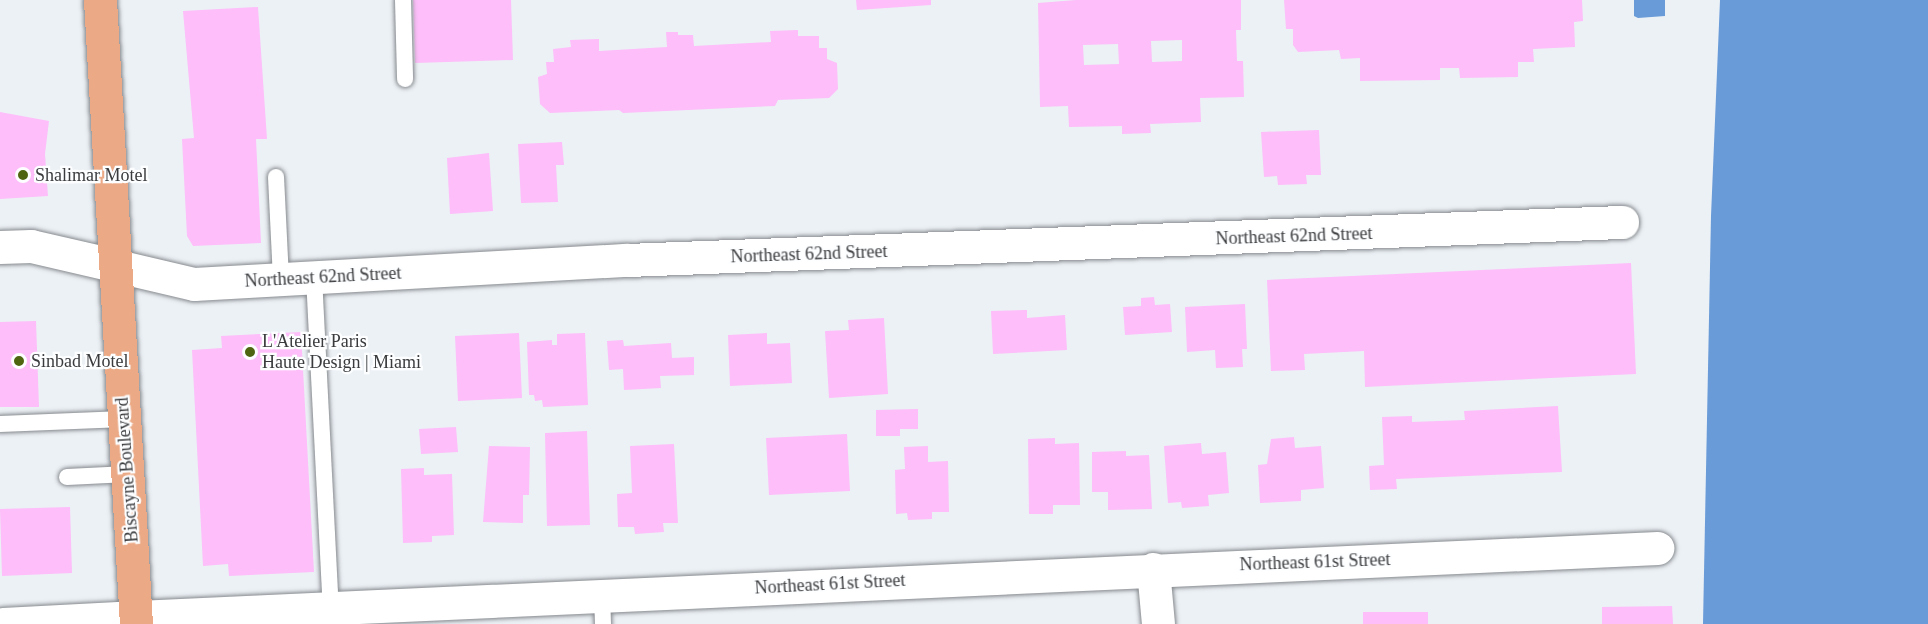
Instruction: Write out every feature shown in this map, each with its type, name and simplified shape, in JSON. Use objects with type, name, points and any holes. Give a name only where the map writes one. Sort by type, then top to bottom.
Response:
[{"type":"main road","name":"Biscayne Boulevard","points":[[100,0],[113,265],[138,622]]},
{"type":"street","name":"Northeast 62nd Street","points":[[0,247],[31,246],[194,284],[627,260],[1622,222]]},
{"type":"street","name":"Northeast 61st Street","points":[[3,624],[289,617],[331,607],[603,609],[1153,569],[1656,548]]},
{"type":"street","points":[[1153,569],[1158,624]]},
{"type":"lane","points":[[403,0],[405,79]]},
{"type":"lane","points":[[276,177],[281,279]]},
{"type":"lane","points":[[314,277],[331,607]]},
{"type":"lane","points":[[0,424],[124,419]]},
{"type":"lane","points":[[68,477],[128,474]]},
{"type":"water","points":[[1634,0],[1665,0],[1665,16],[1638,18],[1634,16]]},
{"type":"water","points":[[1720,0],[1928,0],[1928,624],[1703,624],[1711,216]]},
{"type":"building","points":[[413,0],[511,0],[513,60],[415,63]]},
{"type":"building","points":[[856,0],[931,0],[931,5],[857,10]]},
{"type":"building","points":[[1076,0],[1241,0],[1241,30],[1236,30],[1237,61],[1243,61],[1244,97],[1200,98],[1201,122],[1150,124],[1151,133],[1122,134],[1122,126],[1069,127],[1068,106],[1040,107],[1038,3]],"holes":[[[1182,40],[1182,61],[1152,62],[1151,41]],[[1118,44],[1119,64],[1084,65],[1083,45]]]},
{"type":"building","points":[[1284,0],[1582,0],[1583,21],[1574,22],[1575,47],[1533,49],[1534,62],[1518,62],[1518,77],[1460,78],[1459,68],[1440,68],[1440,80],[1360,81],[1360,58],[1341,59],[1339,50],[1298,52],[1293,45],[1293,29],[1286,29]]},
{"type":"building","points":[[258,7],[267,139],[256,139],[261,243],[193,246],[187,236],[182,139],[194,138],[183,11]]},
{"type":"building","points":[[798,30],[798,36],[819,36],[819,48],[827,48],[827,59],[837,63],[838,89],[829,98],[778,100],[775,106],[623,113],[619,110],[550,113],[540,104],[538,77],[547,74],[546,62],[554,62],[553,49],[571,47],[570,40],[599,39],[599,51],[667,47],[666,32],[693,35],[694,46],[771,42],[770,31]]},
{"type":"building","name":"Shalimar Motel","points":[[0,112],[49,121],[45,154],[48,196],[0,199]]},
{"type":"building","points":[[1319,130],[1321,175],[1306,175],[1307,184],[1278,185],[1277,176],[1264,177],[1261,132]]},
{"type":"building","points":[[562,142],[564,165],[556,165],[558,202],[521,203],[518,144]]},
{"type":"building","points":[[489,153],[493,211],[450,214],[447,158]]},
{"type":"building","points":[[1631,263],[1636,374],[1365,387],[1364,351],[1304,354],[1305,370],[1271,371],[1267,280]]},
{"type":"building","points":[[1154,297],[1155,305],[1170,304],[1172,332],[1125,335],[1123,307],[1141,306],[1141,298]]},
{"type":"building","points":[[1245,304],[1247,349],[1242,349],[1243,367],[1216,368],[1215,350],[1187,352],[1185,307]]},
{"type":"building","points":[[1027,310],[1027,318],[1065,315],[1067,350],[993,354],[991,311]]},
{"type":"building","points":[[884,318],[888,394],[829,398],[825,331],[849,330],[848,320]]},
{"type":"building","name":"Sinbad Motel","points":[[36,321],[39,407],[0,407],[0,322]]},
{"type":"building","points":[[301,332],[314,572],[229,576],[228,564],[203,566],[192,350],[222,348],[221,336]]},
{"type":"building","points":[[519,333],[522,398],[458,401],[455,336]]},
{"type":"building","points":[[585,333],[588,405],[543,407],[542,400],[535,401],[534,395],[529,395],[527,342],[552,340],[552,345],[557,345],[557,334]]},
{"type":"building","points":[[767,333],[767,344],[790,343],[792,383],[730,386],[728,335]]},
{"type":"building","points":[[623,340],[624,346],[671,343],[672,358],[694,357],[694,375],[660,376],[661,388],[624,390],[623,369],[609,370],[607,341]]},
{"type":"building","points":[[1558,406],[1562,472],[1396,479],[1397,489],[1370,490],[1369,466],[1384,465],[1382,417],[1412,416],[1412,422],[1465,420],[1464,411]]},
{"type":"building","points":[[918,409],[918,429],[900,429],[900,436],[876,436],[876,410]]},
{"type":"building","points":[[456,427],[458,452],[421,454],[419,429]]},
{"type":"building","points":[[587,431],[590,525],[547,526],[545,433]]},
{"type":"building","points":[[847,434],[850,491],[769,495],[766,438]]},
{"type":"building","points":[[1294,437],[1295,448],[1321,446],[1324,488],[1301,490],[1301,501],[1260,503],[1258,465],[1267,464],[1271,439]]},
{"type":"building","points":[[1055,438],[1055,444],[1079,443],[1080,505],[1053,505],[1053,514],[1029,514],[1028,439]]},
{"type":"building","points":[[1201,443],[1202,454],[1226,452],[1229,493],[1208,495],[1209,506],[1182,508],[1181,502],[1168,503],[1164,446]]},
{"type":"building","points":[[674,444],[678,523],[663,523],[664,532],[635,534],[634,527],[618,527],[617,494],[632,493],[630,446]]},
{"type":"building","points":[[489,446],[530,447],[529,495],[523,495],[523,523],[483,522]]},
{"type":"building","points":[[928,446],[928,462],[948,461],[949,512],[932,512],[932,519],[908,520],[907,513],[896,514],[895,470],[905,469],[904,447]]},
{"type":"building","points":[[1126,451],[1126,456],[1149,455],[1152,509],[1108,510],[1108,492],[1092,492],[1092,452]]},
{"type":"building","points":[[424,468],[424,475],[452,474],[454,535],[432,536],[432,542],[403,543],[401,469]]},
{"type":"building","points":[[70,507],[72,573],[2,576],[0,509]]},
{"type":"building","points":[[1672,606],[1673,624],[1602,624],[1602,607]]},
{"type":"building","points":[[1363,612],[1428,612],[1428,624],[1363,624]]},
{"type":"place","name":"Shalimar Motel","points":[[23,175]]},
{"type":"place","name":"L'Atelier Paris Haute Design | Miami","points":[[250,352]]},
{"type":"place","name":"Sinbad Motel","points":[[19,361]]}]
